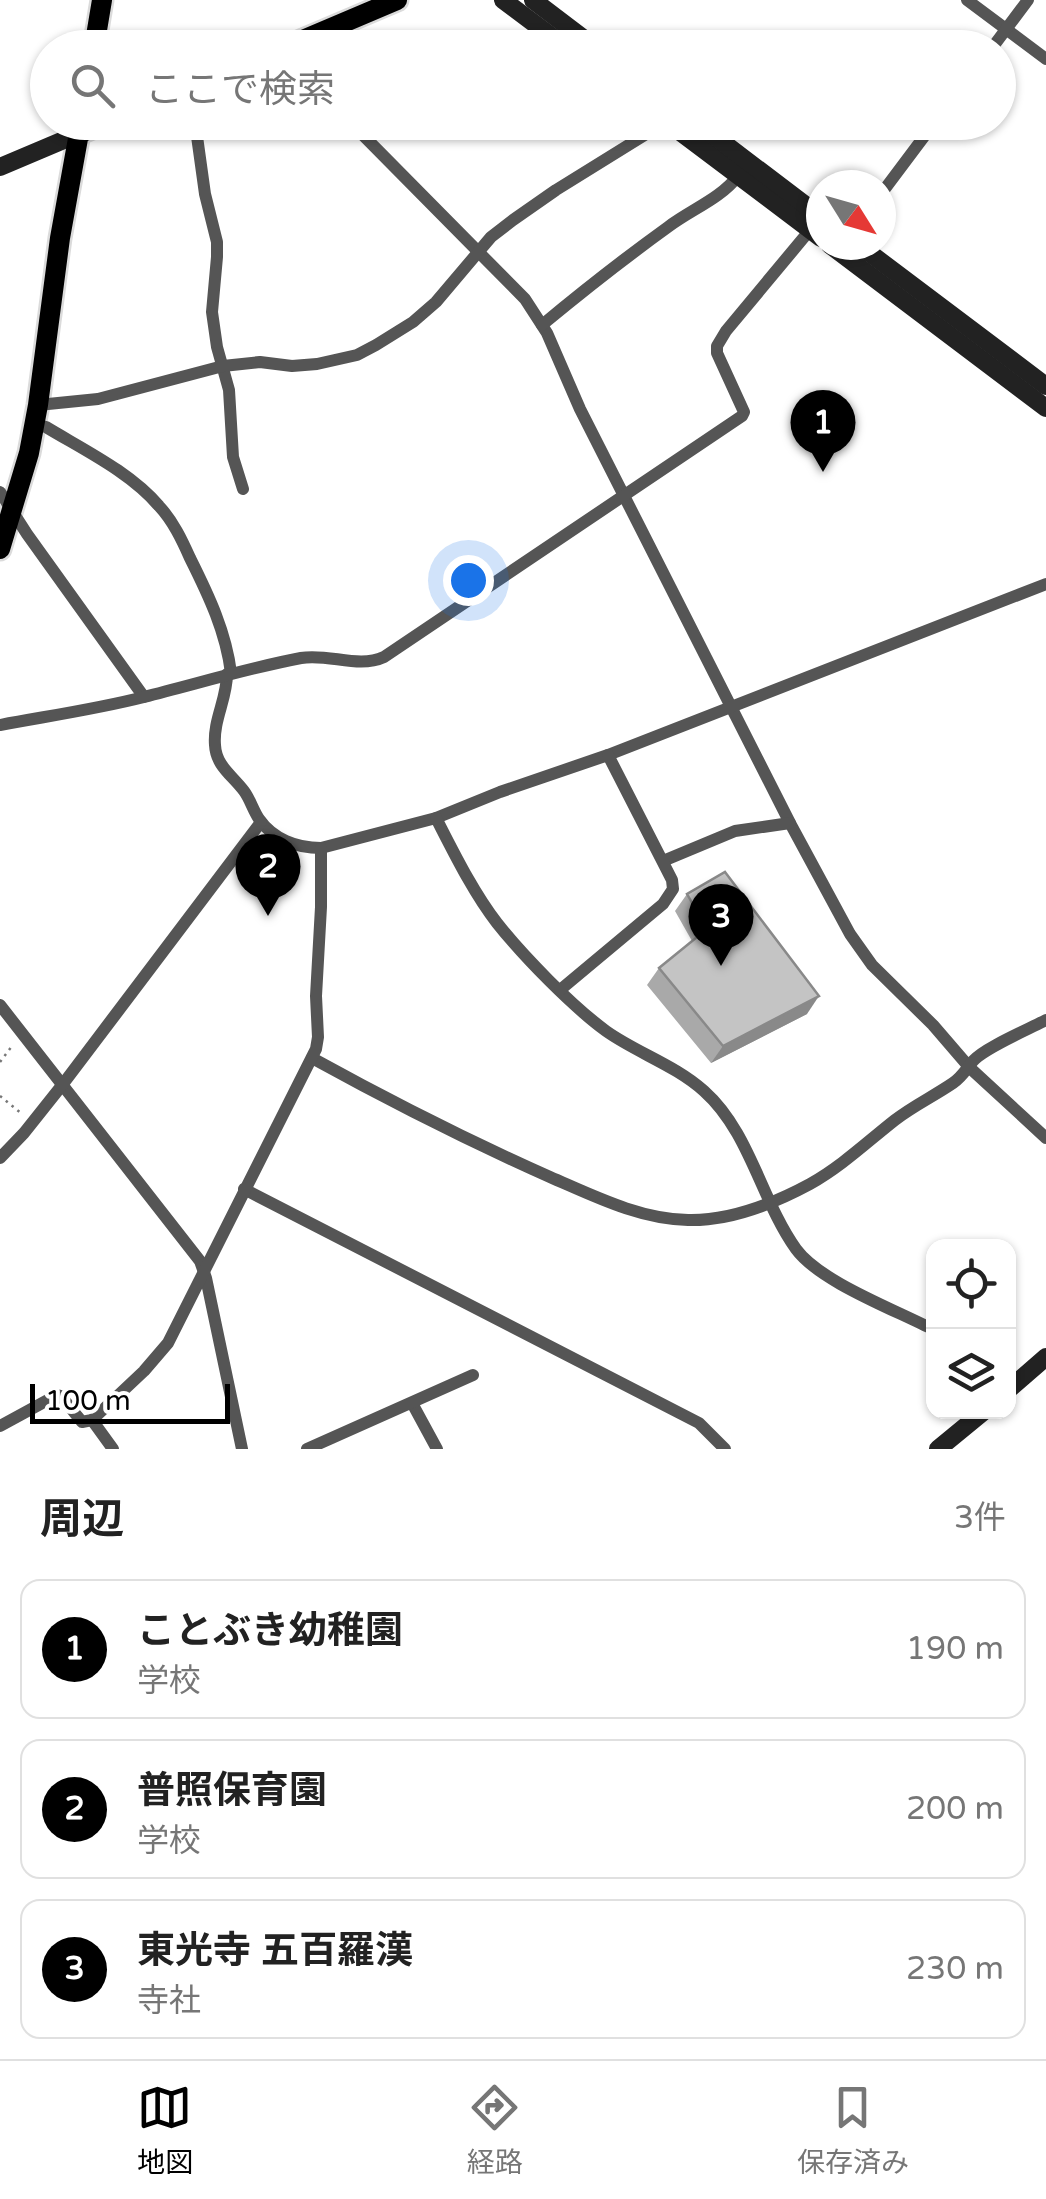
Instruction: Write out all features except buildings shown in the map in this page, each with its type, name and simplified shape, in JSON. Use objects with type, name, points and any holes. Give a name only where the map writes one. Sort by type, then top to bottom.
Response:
[{"type":"main road","points":[[97,30],[102,0]]},
{"type":"main road","points":[[326,30],[397,0]]},
{"type":"main road","points":[[0,549],[6,502],[29,453],[78,140]]},
{"type":"street","points":[[503,0],[541,30]]},
{"type":"street","points":[[533,0],[572,30]]},
{"type":"street","points":[[967,0],[1006,29],[1028,0]]},
{"type":"street","points":[[1016,36],[1046,59]]},
{"type":"street","points":[[0,168],[56,140]]},
{"type":"street","points":[[197,140],[217,242],[212,312],[228,390],[234,458],[244,489]]},
{"type":"street","points":[[368,140],[524,299],[542,325],[580,409],[850,934],[872,965],[970,1068],[1046,1138]]},
{"type":"street","points":[[637,140],[556,190],[491,238],[424,312],[395,334],[357,354],[316,364],[260,362],[223,366],[36,415],[46,427],[112,467],[158,504],[178,534],[212,602],[224,636],[229,674],[215,724],[216,755],[242,788],[261,822],[283,840],[305,848],[321,848],[436,818],[1046,584]]},
{"type":"street","points":[[688,140],[806,221]]},
{"type":"street","points":[[717,140],[806,218]]},
{"type":"street","points":[[896,174],[922,140]]},
{"type":"street","points":[[542,325],[673,223],[726,190],[738,176]]},
{"type":"street","points":[[0,725],[144,697],[306,658],[374,662],[384,658],[742,416],[717,346],[806,241]]},
{"type":"street","points":[[855,260],[1044,393]]},
{"type":"street","points":[[878,260],[1044,393]]},
{"type":"street","points":[[6,502],[144,697]]},
{"type":"street","points":[[560,990],[669,897],[673,888],[663,860],[608,755]]},
{"type":"street","points":[[436,818],[496,922],[560,990],[616,1038],[706,1092],[741,1141],[797,1250],[832,1279],[932,1329]]},
{"type":"street","points":[[0,1158],[64,1084],[261,822]]},
{"type":"street","points":[[663,860],[735,832],[790,822]]},
{"type":"street","points":[[0,1426],[56,1395],[82,1422],[92,1420],[144,1371],[180,1323],[312,1058],[318,1038],[321,848]]},
{"type":"street","points":[[0,1005],[196,1254],[204,1269],[242,1449]]},
{"type":"street","points":[[312,1058],[490,1151],[638,1212],[666,1219],[715,1220],[771,1202],[811,1183],[847,1160],[898,1118],[953,1083],[973,1061],[1046,1020]]},
{"type":"street","points":[[244,1189],[699,1422],[725,1449]]},
{"type":"street","points":[[1017,1372],[1046,1357]]},
{"type":"street","points":[[307,1449],[326,1445],[473,1375]]},
{"type":"street","points":[[412,1403],[436,1449]]},
{"type":"street","points":[[938,1449],[974,1419]]},
{"type":"street","points":[[92,1420],[113,1449]]},
{"type":"path","points":[[0,1062],[24,1034]]},
{"type":"path","points":[[0,1096],[33,1122]]},
{"type":"place","name":"ことぶき幼稚園","points":[[823,472]]},
{"type":"place","name":"普照保育園","points":[[268,916]]},
{"type":"place","name":"東光寺 五百羅漢","points":[[721,966]]}]
